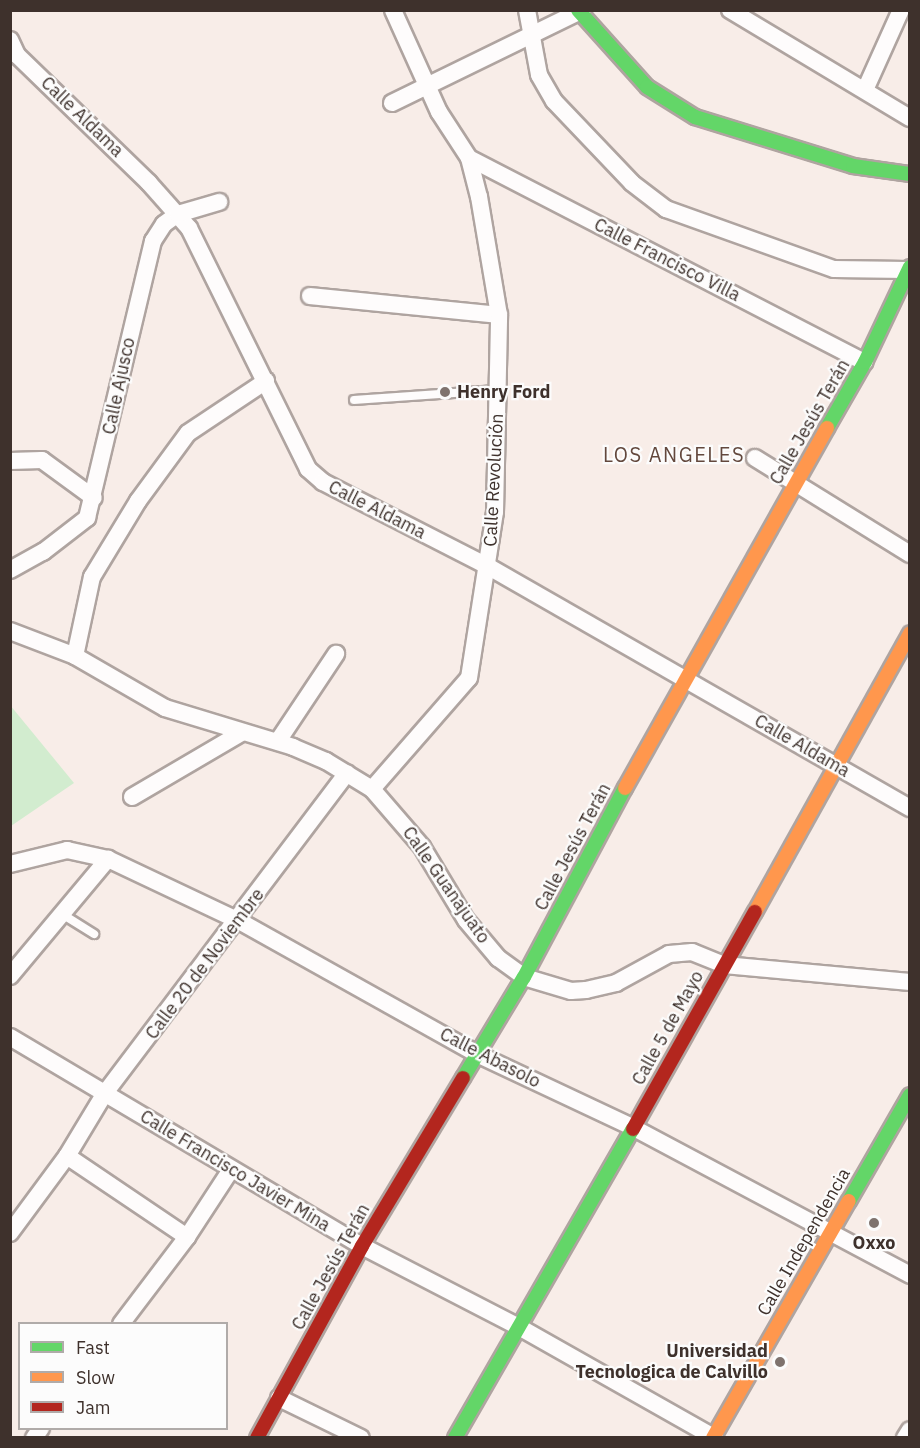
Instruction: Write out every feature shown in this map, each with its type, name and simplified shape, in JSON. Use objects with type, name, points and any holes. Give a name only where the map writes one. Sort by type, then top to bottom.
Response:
[{"type":"street","name":"Calle Revolución","points":[[372,789],[469,678],[489,567],[495,512],[499,315],[469,158],[427,87],[393,10]]},
{"type":"street","points":[[527,10],[529,38],[539,75],[555,101],[632,183],[666,209],[834,269],[909,268]]},
{"type":"street","points":[[730,10],[909,118]]},
{"type":"street","points":[[865,90],[901,10]]},
{"type":"street","points":[[392,103],[529,38],[580,11],[647,87],[695,117],[853,166],[909,174]]},
{"type":"street","name":"Calle Aldama","points":[[13,48],[178,214],[189,228],[308,469],[323,482],[489,567],[909,808]]},
{"type":"street","name":"Calle Francisco Villa","points":[[469,158],[865,362]]},
{"type":"street","points":[[178,214],[219,202]]},
{"type":"street","name":"Calle Ajusco","points":[[10,570],[78,527],[87,518],[94,498],[144,266],[159,233],[178,214]]},
{"type":"street","name":"Calle Jesús Terán","points":[[257,1437],[362,1246],[524,977],[683,679],[865,362],[909,268]]},
{"type":"street","points":[[310,296],[499,315]]},
{"type":"street","points":[[75,656],[92,577],[138,501],[188,433],[266,381]]},
{"type":"street","points":[[755,458],[909,554]]},
{"type":"street","points":[[10,461],[42,460],[94,498]]},
{"type":"street","name":"Calle Guanajuato","points":[[10,631],[75,656],[165,708],[241,733],[278,741],[348,773],[372,789],[422,847],[466,920],[498,958],[524,977],[571,991],[616,983],[669,954],[692,952],[724,965],[909,982]]},
{"type":"street","name":"Calle 5 de Mayo","points":[[455,1437],[634,1128],[909,633]]},
{"type":"street","points":[[278,741],[336,654]]},
{"type":"street","points":[[132,797],[241,733]]},
{"type":"street","name":"Calle 20 de Noviembre","points":[[10,1233],[67,1156],[105,1093],[239,921],[348,773]]},
{"type":"street","name":"Calle Abasolo","points":[[10,864],[67,850],[108,859],[239,921],[479,1054],[634,1128],[909,1275]]},
{"type":"street","points":[[10,976],[108,859]]},
{"type":"street","name":"Calle Francisco Javier Mina","points":[[10,1037],[231,1171],[362,1246],[519,1327],[714,1437]]},
{"type":"street","name":"Calle Independencia","points":[[714,1437],[909,1095]]},
{"type":"street","points":[[67,1156],[187,1236]]},
{"type":"street","points":[[122,1322],[187,1236],[231,1171]]},
{"type":"street","points":[[279,1398],[361,1437]]},
{"type":"street","points":[[905,1437],[909,1430]]},
{"type":"lane","points":[[354,400],[497,390]]},
{"type":"lane","points":[[62,915],[94,934]]},
{"type":"green space","points":[[10,705],[74,783],[11,826],[10,826]]},
{"type":"traffic: fast","points":[[578,10],[647,87],[695,117],[853,166],[910,174]]},
{"type":"traffic: fast","points":[[827,428],[865,362],[910,267]]},
{"type":"traffic: fast","points":[[463,1078],[524,977],[625,788]]},
{"type":"traffic: fast","points":[[849,1201],[910,1095]]},
{"type":"traffic: fast","points":[[455,1438],[633,1129]]},
{"type":"traffic: slow","points":[[625,788],[827,428]]},
{"type":"traffic: slow","points":[[755,912],[910,633]]},
{"type":"traffic: slow","points":[[713,1438],[849,1201]]},
{"type":"traffic: jam","points":[[633,1129],[755,912]]},
{"type":"traffic: jam","points":[[257,1438],[362,1246],[463,1078]]},
{"type":"place","name":"Henry Ford","points":[[445,392]]},
{"type":"place","name":"Oxxo","points":[[874,1223]]},
{"type":"place","name":"Universidad Tecnologica de Calvillo","points":[[780,1362]]},
{"type":"district","name":"LOS ANGELES","points":[[674,454]]}]
